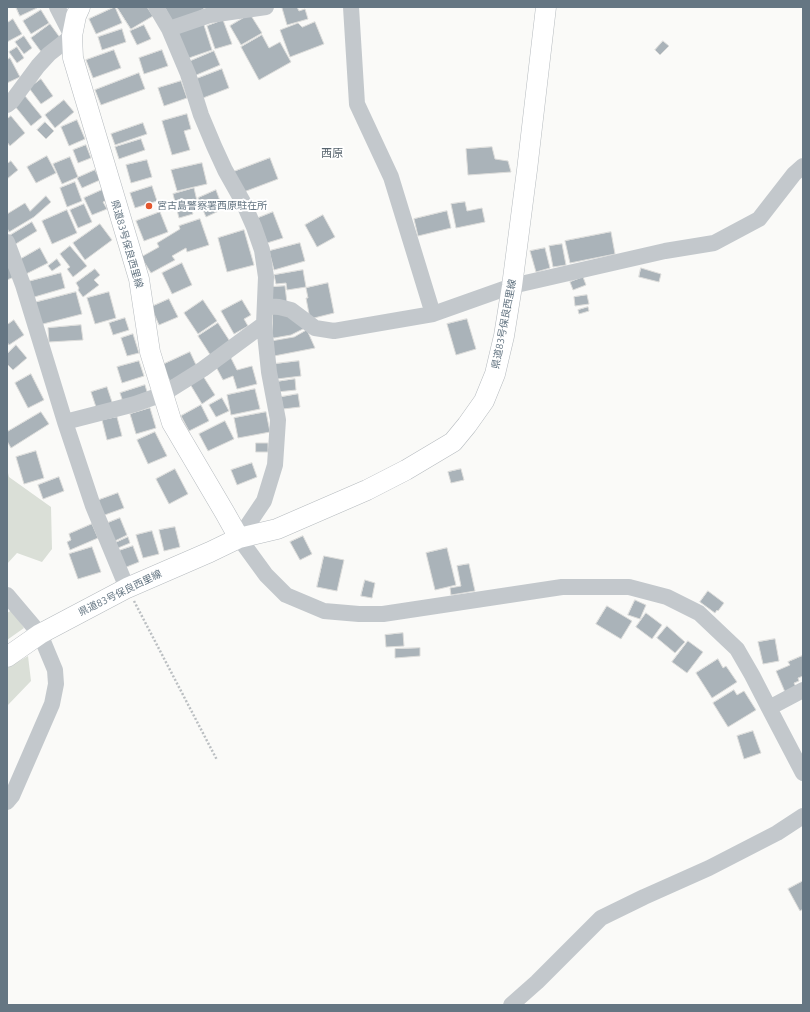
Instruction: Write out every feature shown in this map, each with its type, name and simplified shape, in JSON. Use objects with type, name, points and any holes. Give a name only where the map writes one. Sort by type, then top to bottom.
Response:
[{"type":"main road","name":"県道83号保良西里線","points":[[80,7],[76,16],[72,36],[73,58],[139,279],[150,352],[172,423],[239,538]]},
{"type":"main road","name":"県道83号保良西里線","points":[[7,657],[40,634],[127,588],[239,538],[277,529],[367,490],[406,470],[453,442],[484,401],[495,374],[504,336],[527,170],[546,7]]},
{"type":"street","points":[[7,105],[12,101],[38,66],[49,54],[72,36],[57,7]]},
{"type":"street","points":[[156,7],[169,29],[188,74],[201,115],[214,146],[225,170],[246,208],[262,250],[266,278],[264,324],[278,420],[275,465],[264,501],[239,538],[266,575],[286,595],[324,611],[359,614],[383,614],[562,587],[630,587],[667,597],[699,613],[737,649],[803,773]]},
{"type":"street","points":[[169,29],[210,15],[266,7]]},
{"type":"street","points":[[350,7],[357,104],[391,177],[433,314]]},
{"type":"street","points":[[265,306],[279,306],[291,310],[315,328],[334,331],[433,314],[512,286],[665,251],[714,243],[759,218],[794,174],[803,166]]},
{"type":"street","points":[[7,242],[23,285],[65,422],[93,506],[127,588]]},
{"type":"street","points":[[65,422],[135,404],[163,394],[203,369],[264,324]]},
{"type":"street","points":[[7,595],[40,634],[55,670],[56,684],[52,704],[12,796],[7,802]]},
{"type":"street","points":[[768,708],[803,690]]},
{"type":"street","points":[[511,1005],[537,982],[601,918],[716,864],[777,833],[803,816]]},
{"type":"path","points":[[127,588],[217,760]]},
{"type":"shaded area","points":[[7,469],[9,477],[51,507],[52,549],[42,562],[17,553],[7,564]]},
{"type":"shaded area","points":[[12,610],[24,628],[7,640],[7,613]]},
{"type":"shaded area","points":[[28,656],[31,681],[7,706],[7,668]]},
{"type":"building","points":[[16,7],[37,7],[37,8],[20,16]]},
{"type":"building","points":[[115,7],[122,23],[96,34],[89,19]]},
{"type":"building","points":[[117,7],[147,7],[153,16],[131,29]]},
{"type":"building","points":[[165,7],[203,7],[204,9],[173,24]]},
{"type":"building","points":[[297,7],[299,11],[305,9],[308,19],[287,25],[282,8]]},
{"type":"building","points":[[41,10],[49,23],[31,34],[23,21]]},
{"type":"building","points":[[250,14],[262,33],[241,45],[230,26]]},
{"type":"building","points":[[13,19],[22,34],[7,42],[7,23]]},
{"type":"building","points":[[223,20],[232,44],[215,49],[207,26]]},
{"type":"building","points":[[203,22],[212,50],[186,59],[177,30]]},
{"type":"building","points":[[315,22],[324,44],[290,57],[280,30],[298,23],[302,27]]},
{"type":"building","points":[[50,24],[61,39],[42,53],[31,38]]},
{"type":"building","points":[[144,25],[151,39],[137,45],[130,31]]},
{"type":"building","points":[[122,29],[126,42],[102,50],[98,37]]},
{"type":"building","points":[[262,35],[269,48],[280,42],[291,62],[259,80],[241,47]]},
{"type":"building","points":[[24,36],[32,48],[24,54],[15,42]]},
{"type":"building","points":[[663,41],[669,46],[660,55],[655,50]]},
{"type":"building","points":[[17,47],[24,58],[17,63],[9,52]]},
{"type":"building","points":[[114,50],[121,68],[93,78],[86,60]]},
{"type":"building","points":[[162,50],[168,66],[144,74],[139,58]]},
{"type":"building","points":[[214,51],[220,65],[194,76],[188,62]]},
{"type":"building","points":[[10,58],[20,77],[7,83],[7,60]]},
{"type":"building","points":[[222,69],[229,88],[203,98],[196,79]]},
{"type":"building","points":[[139,73],[145,89],[101,105],[95,90]]},
{"type":"building","points":[[41,79],[53,96],[41,104],[29,88]]},
{"type":"building","points":[[181,81],[187,98],[164,106],[158,88]]},
{"type":"building","points":[[25,96],[42,117],[31,126],[14,105]]},
{"type":"building","points":[[64,100],[74,112],[55,128],[45,115]]},
{"type":"building","points":[[187,114],[191,129],[184,131],[190,150],[172,155],[162,121]]},
{"type":"building","points":[[11,116],[25,133],[10,146],[7,142],[7,119]]},
{"type":"building","points":[[77,120],[85,139],[69,146],[61,127]]},
{"type":"building","points":[[45,122],[54,131],[46,139],[37,130]]},
{"type":"building","points":[[143,123],[147,134],[115,145],[111,134]]},
{"type":"building","points":[[141,139],[145,150],[119,159],[115,147]]},
{"type":"building","points":[[86,145],[91,158],[78,163],[73,150]]},
{"type":"building","points":[[492,147],[495,159],[508,161],[511,172],[468,175],[466,149]]},
{"type":"building","points":[[47,156],[56,173],[36,183],[27,167]]},
{"type":"building","points":[[70,157],[78,177],[62,184],[53,164]]},
{"type":"building","points":[[270,158],[278,179],[241,193],[233,172]]},
{"type":"building","points":[[147,160],[152,177],[131,183],[126,165]]},
{"type":"building","points":[[11,161],[18,170],[7,179],[7,164]]},
{"type":"building","points":[[202,163],[207,184],[177,191],[171,170]]},
{"type":"building","points":[[95,170],[100,180],[82,188],[77,178]]},
{"type":"building","points":[[75,182],[82,201],[67,207],[60,188]]},
{"type":"building","points":[[152,186],[157,201],[135,208],[130,193]]},
{"type":"building","points":[[194,188],[197,201],[189,203],[193,214],[179,218],[173,194]]},
{"type":"building","points":[[104,189],[109,199],[103,202],[107,209],[92,215],[84,198]]},
{"type":"building","points":[[216,190],[223,209],[206,217],[198,198]]},
{"type":"building","points":[[46,196],[51,202],[34,217],[9,232],[7,228],[7,214],[25,203],[30,211]]},
{"type":"building","points":[[465,202],[467,211],[482,208],[485,222],[456,228],[451,204]]},
{"type":"building","points":[[84,204],[92,222],[78,228],[70,210]]},
{"type":"building","points":[[67,210],[77,233],[52,244],[42,221]]},
{"type":"building","points":[[447,211],[451,228],[418,236],[414,219]]},
{"type":"building","points":[[160,212],[168,232],[144,241],[136,221]]},
{"type":"building","points":[[273,212],[283,238],[267,243],[258,218]]},
{"type":"building","points":[[323,215],[335,237],[317,247],[305,225]]},
{"type":"building","points":[[200,219],[209,245],[187,252],[186,248],[172,256],[175,260],[151,273],[141,257],[159,247],[157,243],[180,229],[179,226]]},
{"type":"building","points":[[32,222],[37,231],[14,245],[9,236]]},
{"type":"building","points":[[100,224],[112,240],[85,260],[73,243]]},
{"type":"building","points":[[244,230],[254,265],[227,272],[218,238]]},
{"type":"building","points":[[611,232],[615,254],[570,263],[565,241]]},
{"type":"building","points":[[300,243],[305,261],[274,270],[269,251]]},
{"type":"building","points":[[562,244],[566,265],[553,267],[549,246]]},
{"type":"building","points":[[70,246],[87,266],[73,277],[67,269],[70,267],[60,254]]},
{"type":"building","points":[[40,248],[48,263],[26,274],[19,260]]},
{"type":"building","points":[[545,248],[550,268],[536,272],[530,251]]},
{"type":"building","points":[[57,259],[61,265],[52,271],[48,266]]},
{"type":"building","points":[[182,263],[192,285],[172,294],[162,273]]},
{"type":"building","points":[[8,266],[14,277],[7,280],[7,267]]},
{"type":"building","points":[[641,268],[661,274],[659,282],[639,277]]},
{"type":"building","points":[[95,269],[100,275],[94,280],[99,285],[83,297],[78,290],[79,288],[76,283]]},
{"type":"building","points":[[303,270],[306,287],[287,290],[286,283],[276,284],[274,275]]},
{"type":"building","points":[[61,273],[65,288],[31,298],[27,282]]},
{"type":"building","points":[[583,277],[586,285],[573,290],[570,282]]},
{"type":"building","points":[[328,283],[334,313],[310,319],[306,298],[308,298],[306,288]]},
{"type":"building","points":[[285,286],[287,303],[273,304],[271,287]]},
{"type":"building","points":[[76,292],[82,314],[39,325],[33,303]]},
{"type":"building","points":[[109,292],[116,318],[95,324],[87,298]]},
{"type":"building","points":[[587,295],[589,304],[575,306],[574,297]]},
{"type":"building","points":[[169,299],[178,317],[159,325],[151,307]]},
{"type":"building","points":[[203,300],[217,321],[198,334],[184,313]]},
{"type":"building","points":[[242,300],[251,315],[244,319],[248,326],[234,334],[221,311]]},
{"type":"building","points":[[588,307],[589,311],[579,314],[578,310]]},
{"type":"building","points":[[273,313],[289,315],[307,327],[291,335],[274,338],[272,337]]},
{"type":"building","points":[[125,318],[129,330],[113,335],[109,323]]},
{"type":"building","points":[[467,319],[476,349],[456,355],[447,324]]},
{"type":"building","points":[[14,320],[24,335],[9,345],[7,342],[7,325]]},
{"type":"building","points":[[218,323],[231,343],[211,356],[198,336]]},
{"type":"building","points":[[81,325],[83,340],[49,342],[48,328]]},
{"type":"building","points":[[307,330],[315,348],[274,356],[271,341],[294,337]]},
{"type":"building","points":[[133,334],[139,353],[127,356],[121,338]]},
{"type":"building","points":[[16,345],[27,358],[13,370],[7,364],[7,354]]},
{"type":"building","points":[[190,352],[197,367],[170,381],[162,365]]},
{"type":"building","points":[[230,356],[237,370],[252,366],[257,384],[237,389],[233,376],[223,380],[214,363]]},
{"type":"building","points":[[139,361],[144,376],[122,383],[117,367]]},
{"type":"building","points":[[299,361],[301,376],[277,379],[274,364]]},
{"type":"building","points":[[31,374],[44,400],[28,408],[15,383]]},
{"type":"building","points":[[203,376],[215,395],[202,404],[190,384]]},
{"type":"building","points":[[295,379],[296,390],[277,392],[275,382]]},
{"type":"building","points":[[145,385],[148,395],[123,402],[120,393]]},
{"type":"building","points":[[107,387],[113,405],[97,410],[91,392]]},
{"type":"building","points":[[255,389],[260,409],[231,415],[227,395]]},
{"type":"building","points":[[298,394],[300,407],[283,409],[281,397]]},
{"type":"building","points":[[222,398],[229,411],[216,417],[209,405]]},
{"type":"building","points":[[201,405],[209,421],[189,431],[181,416]]},
{"type":"building","points":[[150,408],[156,428],[136,434],[130,414]]},
{"type":"building","points":[[41,412],[49,424],[11,448],[7,441],[7,432]]},
{"type":"building","points":[[266,412],[270,432],[238,438],[234,418]]},
{"type":"building","points":[[117,417],[122,436],[107,440],[102,420]]},
{"type":"building","points":[[225,421],[234,439],[208,451],[199,434]]},
{"type":"building","points":[[155,432],[167,456],[148,464],[137,440]]},
{"type":"building","points":[[256,443],[268,443],[268,452],[256,452]]},
{"type":"building","points":[[36,451],[44,478],[24,484],[16,457]]},
{"type":"building","points":[[252,463],[257,477],[237,485],[231,470]]},
{"type":"building","points":[[175,469],[188,494],[169,504],[156,479]]},
{"type":"building","points":[[461,469],[464,480],[451,483],[448,472]]},
{"type":"building","points":[[59,477],[64,491],[43,499],[38,485]]},
{"type":"building","points":[[118,493],[124,508],[102,516],[96,501]]},
{"type":"building","points":[[120,518],[127,535],[113,542],[105,524]]},
{"type":"building","points":[[92,524],[98,538],[70,550],[67,542],[71,540],[69,534]]},
{"type":"building","points":[[175,527],[180,547],[164,551],[159,530]]},
{"type":"building","points":[[152,531],[159,554],[143,558],[136,535]]},
{"type":"building","points":[[303,536],[312,554],[300,560],[290,542]]},
{"type":"building","points":[[128,537],[130,543],[118,548],[115,543]]},
{"type":"building","points":[[133,546],[139,562],[124,568],[118,551]]},
{"type":"building","points":[[92,547],[101,572],[78,579],[69,554]]},
{"type":"building","points":[[447,548],[456,585],[435,590],[426,553]]},
{"type":"building","points":[[324,556],[344,560],[337,591],[317,587]]},
{"type":"building","points":[[469,564],[475,591],[451,595],[450,588],[461,586],[457,566]]},
{"type":"building","points":[[365,580],[375,583],[372,598],[361,596]]},
{"type":"building","points":[[708,591],[724,603],[715,613],[700,602]]},
{"type":"building","points":[[635,600],[646,605],[640,619],[628,615]]},
{"type":"building","points":[[607,606],[632,621],[621,639],[596,624]]},
{"type":"building","points":[[646,613],[662,625],[652,639],[636,627]]},
{"type":"building","points":[[667,626],[685,642],[675,653],[657,638]]},
{"type":"building","points":[[403,633],[404,646],[386,647],[385,635]]},
{"type":"building","points":[[775,639],[779,661],[763,664],[758,642]]},
{"type":"building","points":[[688,641],[703,652],[687,673],[672,662]]},
{"type":"building","points":[[420,648],[420,656],[395,658],[395,649]]},
{"type":"building","points":[[802,656],[803,676],[798,678],[799,681],[794,683],[796,687],[785,692],[776,671],[790,665],[788,662]]},
{"type":"building","points":[[718,659],[723,668],[726,666],[737,682],[712,698],[696,673]]},
{"type":"building","points":[[734,690],[737,695],[744,691],[756,710],[728,727],[713,703]]},
{"type":"building","points":[[753,731],[761,753],[744,759],[737,736]]},
{"type":"building","points":[[803,881],[803,909],[800,911],[788,889]]},
{"type":"place","name":"宮古島警察署西原駐在所","points":[[149,206]]},
{"type":"district","name":"西原","points":[[332,153]]}]
